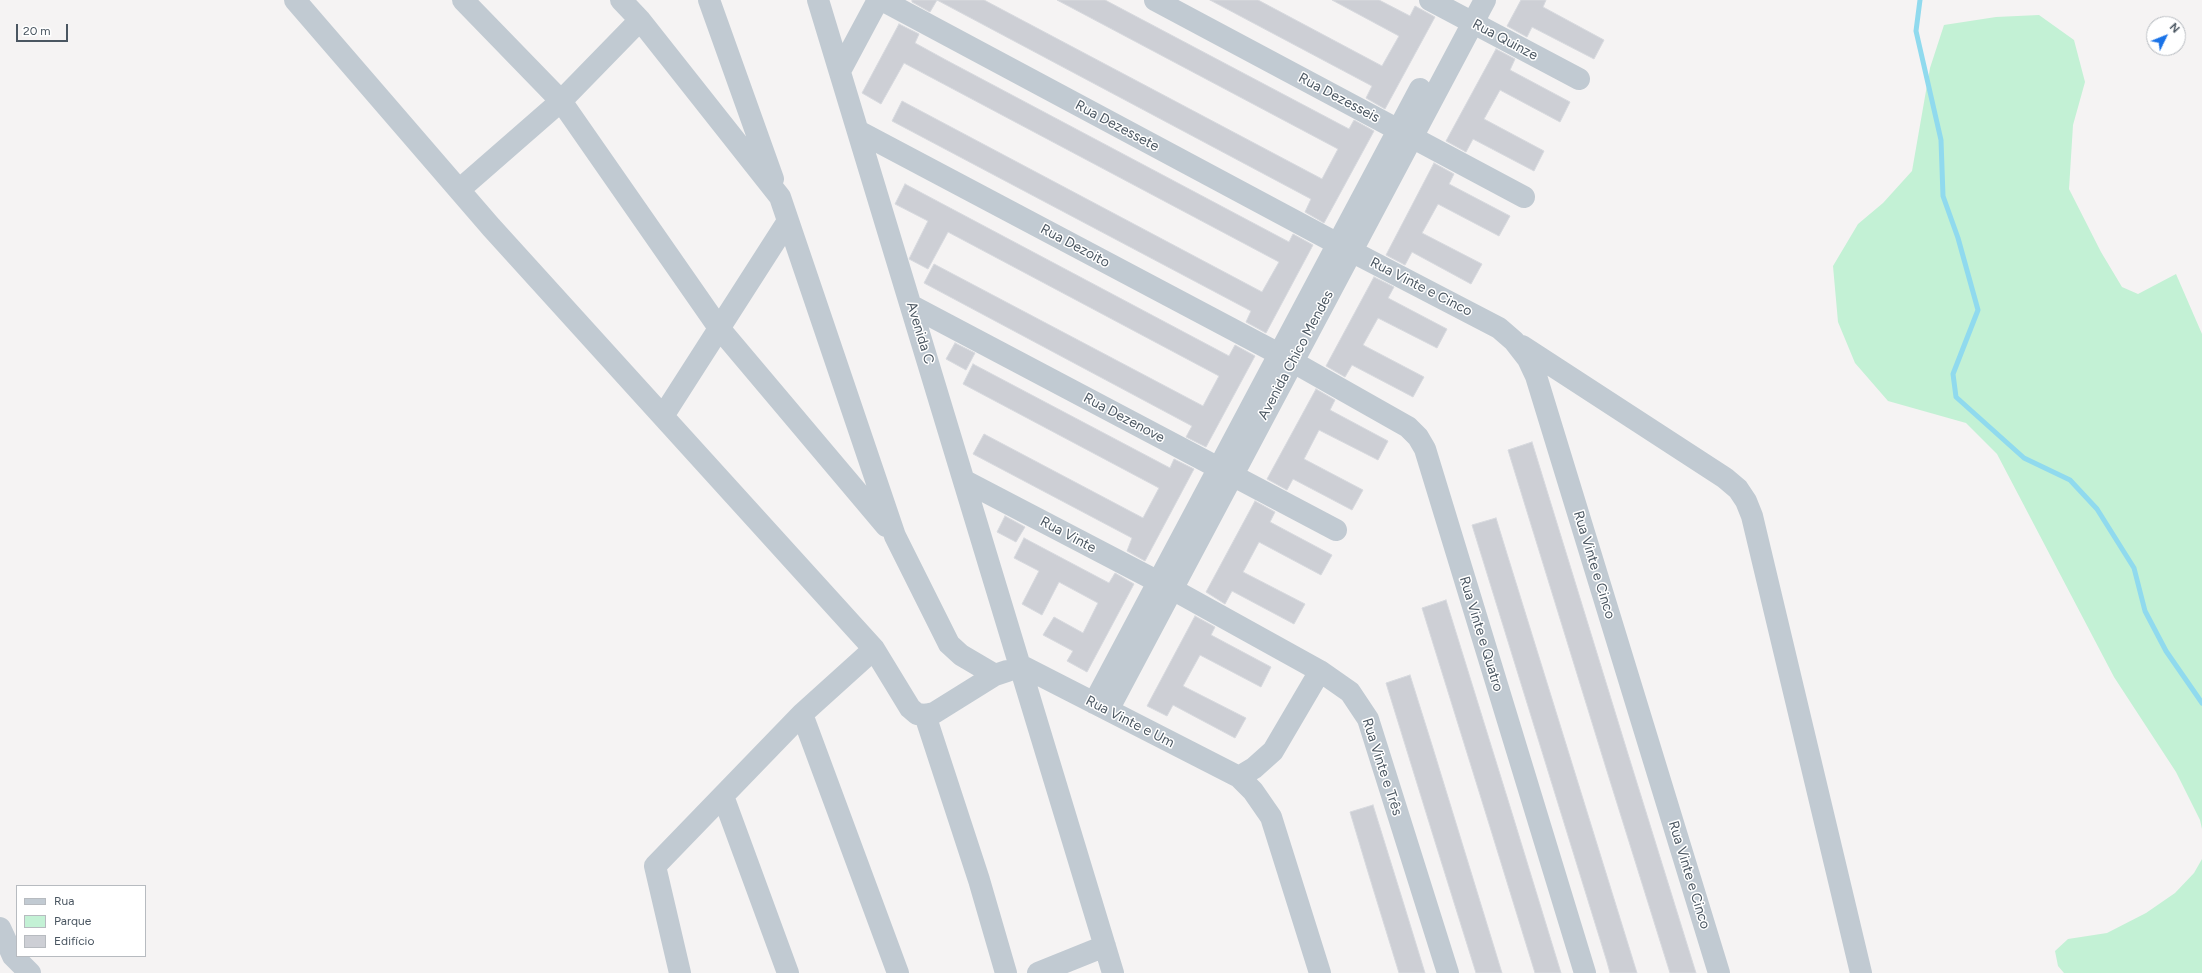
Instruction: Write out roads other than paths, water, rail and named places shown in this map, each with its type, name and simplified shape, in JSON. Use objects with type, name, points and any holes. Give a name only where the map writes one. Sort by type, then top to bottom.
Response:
[{"type":"street","points":[[295,0],[459,190],[874,649],[910,708],[917,714],[925,715],[934,713],[995,675],[1022,666]]},
{"type":"street","points":[[463,0],[560,101],[720,328],[895,536]]},
{"type":"street","points":[[621,0],[640,20],[780,197]]},
{"type":"street","points":[[709,0],[780,197],[895,536],[949,644],[961,655],[995,675]]},
{"type":"street","name":"Avenida C","points":[[818,0],[1022,666],[1113,973]]},
{"type":"street","points":[[840,71],[878,0]]},
{"type":"street","name":"Rua Dezessete","points":[[882,0],[1344,247]]},
{"type":"street","name":"Rua Dezesseis","points":[[1155,0],[1524,197]]},
{"type":"street","name":"Rua Quinze","points":[[1430,0],[1467,13],[1579,79]]},
{"type":"street","name":"Avenida Chico Mendes","points":[[1101,706],[1405,133],[1467,13],[1485,0]]},
{"type":"street","points":[[459,190],[560,101],[640,20]]},
{"type":"street","name":"Rua Dezoito","points":[[858,131],[1286,358]]},
{"type":"street","points":[[663,416],[788,222]]},
{"type":"street","name":"Rua Vinte e Cinco","points":[[1344,247],[1499,328],[1514,341],[1528,359],[1536,376],[1719,973]]},
{"type":"street","name":"Rua Dezenove","points":[[912,306],[1336,530]]},
{"type":"street","points":[[1514,341],[1726,478],[1738,489],[1746,501],[1754,524],[1861,973]]},
{"type":"street","name":"Rua Vinte e Quatro","points":[[1286,358],[1408,427],[1418,437],[1425,449],[1585,973]]},
{"type":"street","name":"Rua Vinte","points":[[965,481],[1165,585]]},
{"type":"street","name":"Rua Vinte e Três","points":[[1165,585],[1320,671],[1350,692],[1368,719],[1448,973]]},
{"type":"street","points":[[680,973],[655,866],[802,714],[874,649]]},
{"type":"street","name":"Rua Vinte e Um","points":[[1022,666],[1239,777],[1253,791],[1271,817],[1320,973]]},
{"type":"street","points":[[1239,777],[1254,768],[1273,751],[1320,671]]},
{"type":"street","points":[[802,714],[898,973]]},
{"type":"street","points":[[925,715],[979,880],[1006,973]]},
{"type":"street","points":[[722,796],[788,973]]},
{"type":"street","points":[[0,928],[13,956],[30,973]]},
{"type":"street","points":[[1038,973],[1105,946]]},
{"type":"waterway","points":[[1920,0],[1916,31],[1941,140],[1943,196],[1958,238],[1978,310],[1953,374],[1956,397],[2024,458],[2070,480],[2097,509],[2134,568],[2145,611],[2166,651],[2202,703]]}]
